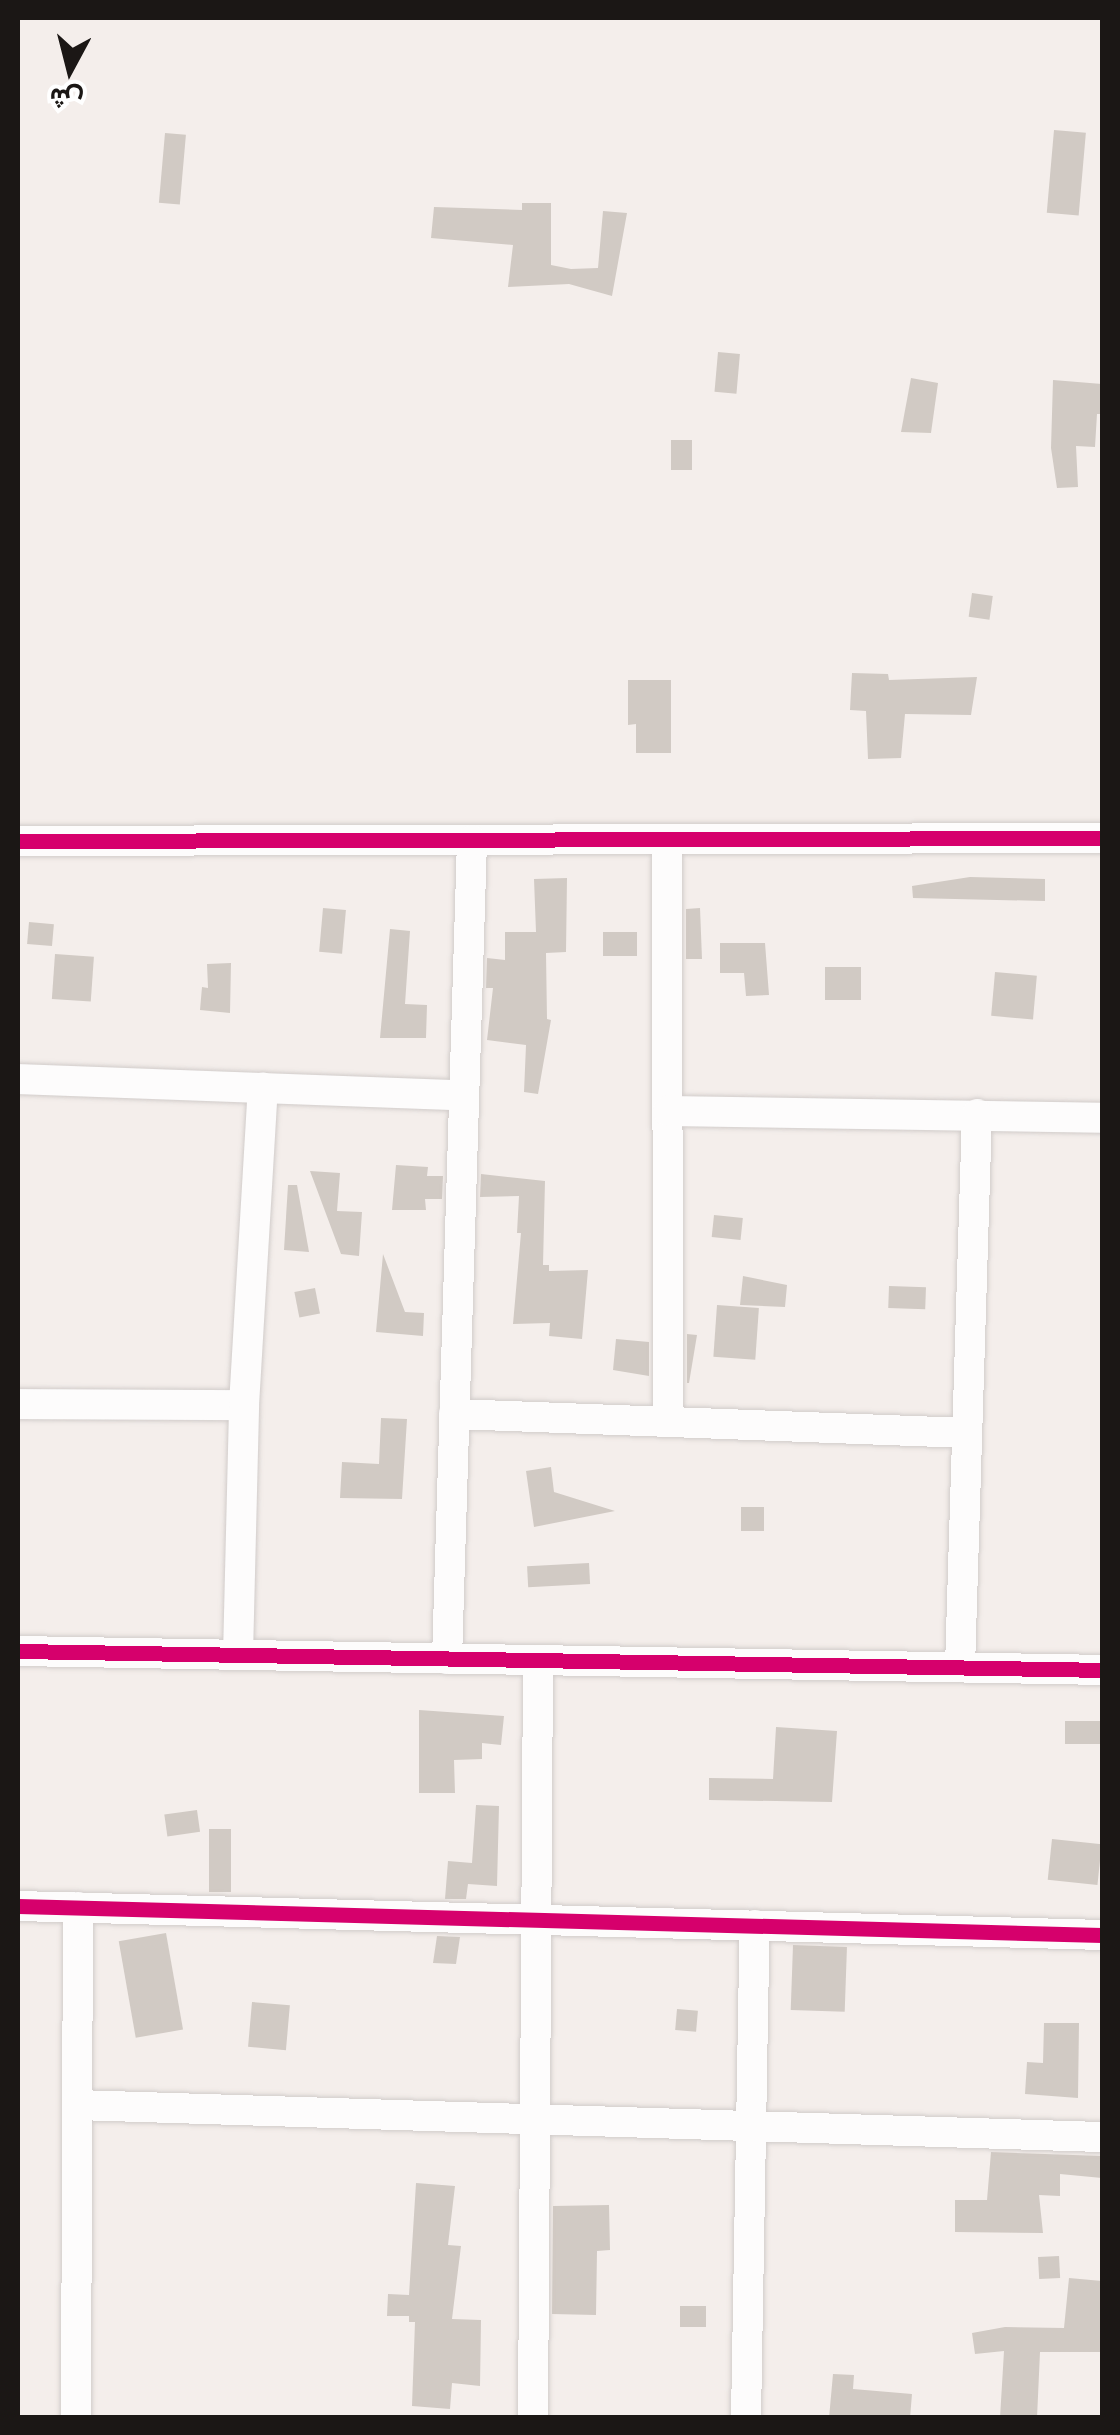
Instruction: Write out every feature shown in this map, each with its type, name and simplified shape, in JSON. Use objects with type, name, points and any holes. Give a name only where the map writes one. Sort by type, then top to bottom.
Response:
[{"type":"street","points":[[18,841],[1102,838]]},
{"type":"street","points":[[668,839],[668,1422]]},
{"type":"street","points":[[447,1658],[472,840]]},
{"type":"street","points":[[18,1079],[464,1096]]},
{"type":"street","points":[[238,1655],[244,1405],[263,1088]]},
{"type":"street","points":[[668,1110],[1102,1118]]},
{"type":"street","points":[[960,1667],[977,1114]]},
{"type":"street","points":[[18,1404],[244,1405]]},
{"type":"street","points":[[454,1414],[967,1433]]},
{"type":"street","points":[[18,1651],[1102,1670]]},
{"type":"street","points":[[533,2418],[538,1660]]},
{"type":"street","points":[[18,1906],[1102,1935]]},
{"type":"street","points":[[76,2418],[78,1907]]},
{"type":"street","points":[[746,2418],[755,1926]]},
{"type":"street","points":[[78,2105],[1102,2137]]},
{"type":"building","points":[[1054,130],[1086,133],[1079,215],[1047,213]]},
{"type":"building","points":[[165,133],[186,135],[180,205],[159,203]]},
{"type":"building","points":[[522,203],[551,203],[551,265],[571,269],[598,268],[603,211],[627,213],[612,296],[569,284],[508,287],[513,245],[431,238],[434,207],[522,210]]},
{"type":"building","points":[[718,352],[740,354],[736,394],[715,392]]},
{"type":"building","points":[[911,378],[938,383],[931,433],[901,432]]},
{"type":"building","points":[[1053,380],[1102,384],[1102,414],[1097,414],[1095,447],[1076,446],[1078,487],[1057,488],[1051,448]]},
{"type":"building","points":[[671,440],[692,440],[692,470],[671,470]]},
{"type":"building","points":[[972,593],[993,596],[989,620],[969,617]]},
{"type":"building","points":[[852,673],[888,674],[889,680],[977,677],[971,715],[905,714],[901,758],[868,759],[866,711],[850,710]]},
{"type":"building","points":[[628,680],[671,680],[671,753],[636,753],[636,724],[628,725]]},
{"type":"building","points":[[970,877],[1045,879],[1045,901],[913,898],[912,886]]},
{"type":"building","points":[[567,878],[566,952],[546,953],[547,1019],[551,1020],[538,1094],[524,1092],[526,1045],[487,1040],[493,988],[486,988],[487,958],[505,960],[505,932],[536,932],[534,879]]},
{"type":"building","points":[[323,908],[346,910],[342,954],[319,952]]},
{"type":"building","points":[[700,908],[702,959],[686,959],[686,909]]},
{"type":"building","points":[[29,922],[54,924],[52,946],[27,944]]},
{"type":"building","points":[[390,929],[410,931],[405,1004],[427,1005],[426,1038],[380,1038]]},
{"type":"building","points":[[603,932],[637,932],[637,956],[603,956]]},
{"type":"building","points":[[720,943],[765,943],[769,995],[746,996],[744,973],[720,973]]},
{"type":"building","points":[[55,954],[94,957],[91,1002],[52,999]]},
{"type":"building","points":[[231,963],[230,1013],[200,1010],[202,987],[208,988],[207,964]]},
{"type":"building","points":[[825,967],[861,967],[861,1000],[825,1000]]},
{"type":"building","points":[[995,972],[1037,976],[1033,1019],[991,1016]]},
{"type":"building","points":[[396,1165],[428,1167],[427,1176],[443,1176],[442,1199],[425,1199],[426,1210],[392,1210]]},
{"type":"building","points":[[310,1171],[340,1173],[337,1211],[362,1212],[359,1256],[341,1254]]},
{"type":"building","points":[[481,1174],[545,1181],[543,1265],[549,1265],[549,1271],[588,1270],[582,1339],[549,1336],[550,1323],[513,1324],[521,1233],[517,1233],[519,1196],[480,1197]]},
{"type":"building","points":[[288,1185],[297,1185],[309,1252],[284,1250]]},
{"type":"building","points":[[714,1215],[743,1218],[741,1240],[712,1237]]},
{"type":"building","points":[[383,1254],[405,1312],[424,1313],[423,1336],[376,1332]]},
{"type":"building","points":[[743,1276],[787,1285],[785,1307],[740,1305]]},
{"type":"building","points":[[889,1286],[926,1287],[925,1309],[888,1308]]},
{"type":"building","points":[[315,1288],[320,1314],[299,1318],[294,1292]]},
{"type":"building","points":[[717,1305],[759,1308],[755,1360],[713,1357]]},
{"type":"building","points":[[687,1334],[697,1335],[689,1383],[687,1383]]},
{"type":"building","points":[[616,1339],[649,1342],[649,1376],[613,1370]]},
{"type":"building","points":[[381,1418],[407,1419],[402,1499],[340,1498],[342,1462],[379,1464]]},
{"type":"building","points":[[551,1467],[554,1492],[615,1511],[534,1527],[526,1471]]},
{"type":"building","points":[[741,1507],[764,1507],[764,1531],[741,1531]]},
{"type":"building","points":[[589,1563],[590,1584],[528,1587],[527,1566]]},
{"type":"building","points":[[419,1710],[504,1716],[501,1745],[482,1743],[482,1759],[454,1760],[455,1793],[419,1793]]},
{"type":"building","points":[[1065,1721],[1102,1721],[1102,1744],[1065,1744]]},
{"type":"building","points":[[776,1727],[837,1731],[832,1802],[709,1800],[709,1778],[773,1779]]},
{"type":"building","points":[[476,1805],[499,1806],[497,1886],[468,1884],[466,1899],[445,1899],[448,1861],[472,1863]]},
{"type":"building","points":[[197,1810],[200,1832],[167,1836],[164,1815]]},
{"type":"building","points":[[209,1829],[231,1829],[231,1892],[209,1892]]},
{"type":"building","points":[[1052,1839],[1102,1844],[1097,1885],[1048,1880]]},
{"type":"building","points":[[166,1933],[183,2030],[136,2038],[119,1941]]},
{"type":"building","points":[[437,1936],[460,1937],[456,1964],[433,1963]]},
{"type":"building","points":[[793,1945],[847,1947],[845,2012],[791,2010]]},
{"type":"building","points":[[252,2002],[290,2005],[286,2050],[248,2047]]},
{"type":"building","points":[[677,2009],[698,2011],[696,2032],[675,2030]]},
{"type":"building","points":[[1044,2023],[1079,2023],[1078,2098],[1025,2094],[1027,2062],[1043,2063]]},
{"type":"building","points":[[991,2152],[1102,2156],[1102,2178],[1060,2174],[1060,2196],[1039,2195],[1043,2233],[955,2232],[955,2200],[987,2200]]},
{"type":"building","points":[[416,2183],[455,2186],[448,2245],[461,2246],[452,2319],[481,2320],[480,2386],[452,2383],[450,2409],[412,2406],[415,2322],[409,2322],[409,2316],[387,2316],[388,2294],[409,2295]]},
{"type":"building","points":[[609,2205],[610,2250],[597,2251],[596,2315],[552,2314],[553,2206]]},
{"type":"building","points":[[1059,2256],[1060,2278],[1039,2279],[1038,2257]]},
{"type":"building","points":[[1069,2278],[1102,2281],[1102,2352],[1040,2352],[1037,2418],[1000,2418],[1004,2351],[975,2354],[972,2333],[1005,2327],[1064,2328]]},
{"type":"building","points":[[680,2306],[706,2306],[706,2327],[680,2327]]},
{"type":"building","points":[[833,2374],[854,2375],[853,2389],[912,2394],[910,2418],[829,2418]]},
{"type":"cycle path","points":[[18,841],[1102,838]]},
{"type":"cycle path","points":[[18,1651],[1102,1670]]},
{"type":"cycle path","points":[[18,1906],[1102,1935]]}]
